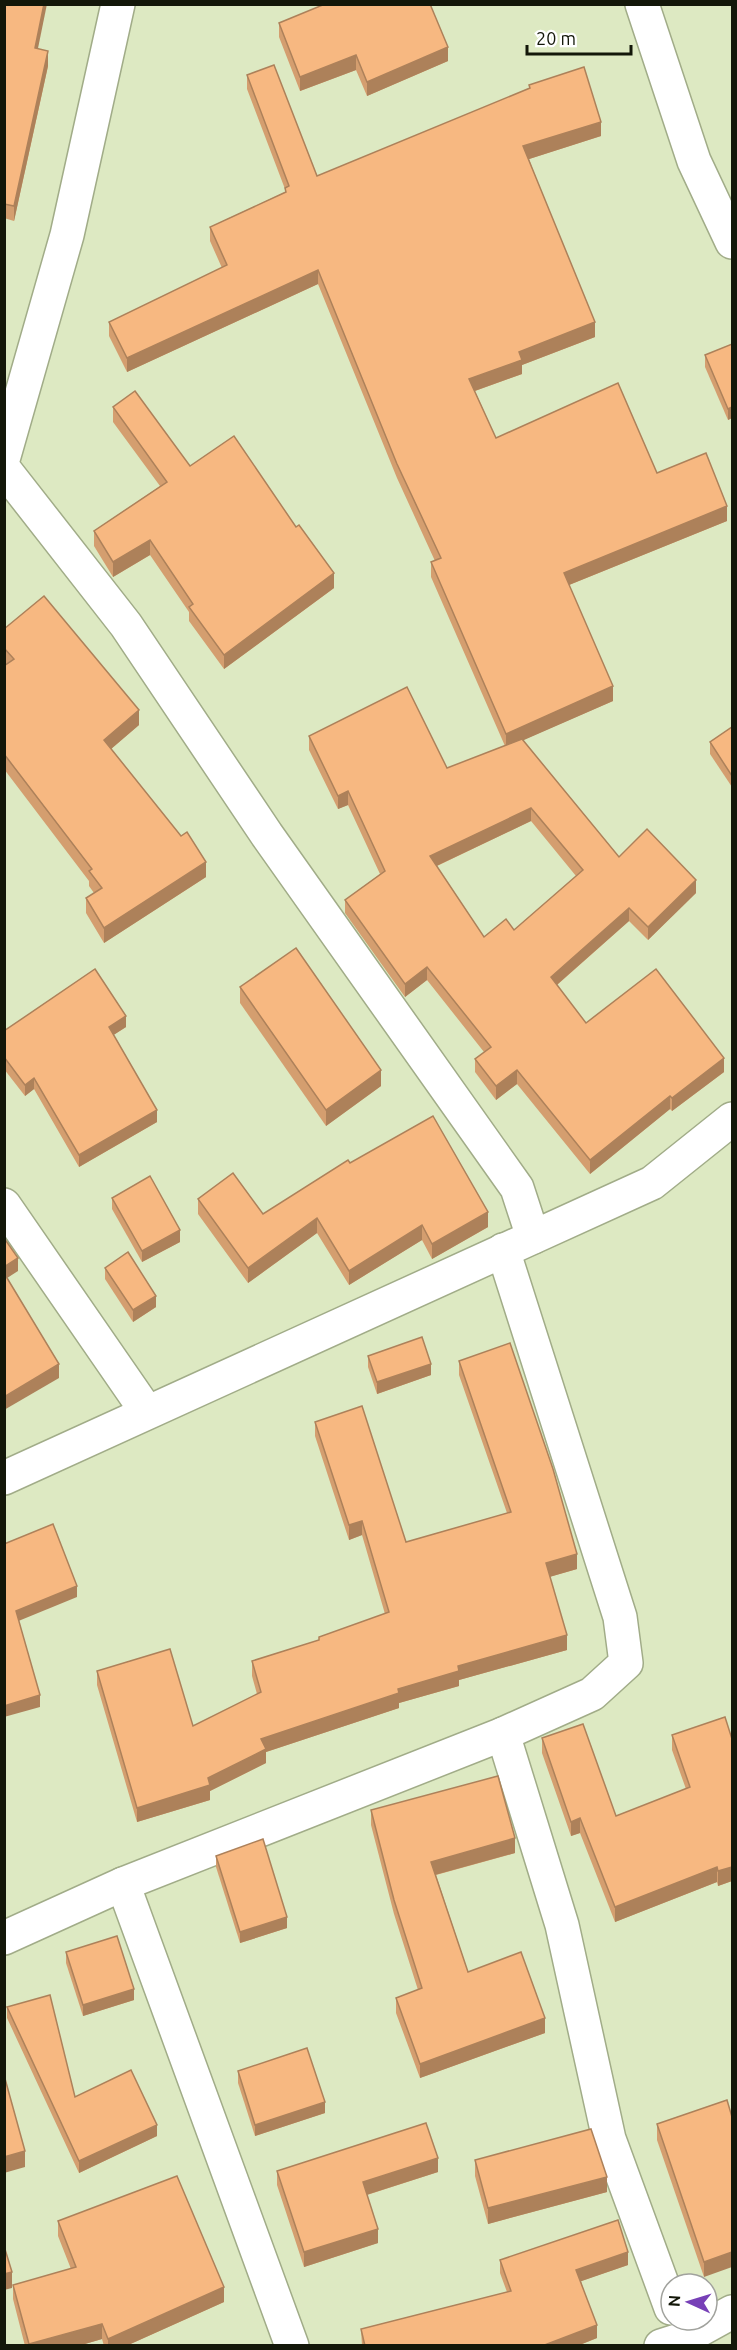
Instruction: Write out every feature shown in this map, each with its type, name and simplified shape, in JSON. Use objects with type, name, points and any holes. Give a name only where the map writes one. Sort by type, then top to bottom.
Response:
[{"type":"street","points":[[4,456],[67,234],[118,4]]},
{"type":"street","points":[[642,4],[694,161],[732,242]]},
{"type":"street","points":[[4,469],[126,625],[267,835],[517,1188],[533,1237]]},
{"type":"street","points":[[4,1478],[652,1183],[732,1119]]},
{"type":"street","points":[[4,1205],[147,1412]]},
{"type":"street","points":[[4,1938],[123,1884],[503,1734],[592,1694],[626,1663],[620,1617],[503,1251]]},
{"type":"street","points":[[503,1734],[562,1925],[609,2139],[659,2275]]},
{"type":"street","points":[[123,1884],[292,2346]]},
{"type":"street","points":[[673,2335],[732,2312]]},
{"type":"building","points":[[4,4],[44,4],[35,48],[48,51],[14,206],[4,204]]},
{"type":"building","points":[[325,4],[430,4],[448,47],[367,82],[356,55],[300,77],[279,23]]},
{"type":"building","points":[[274,65],[317,176],[530,88],[529,85],[584,67],[601,122],[523,146],[595,322],[519,352],[522,360],[469,379],[496,438],[618,383],[657,473],[706,453],[727,506],[564,573],[613,686],[506,734],[431,562],[441,558],[397,464],[318,270],[127,358],[109,322],[227,265],[210,227],[286,192],[285,188],[289,186],[247,75]]},
{"type":"building","points":[[732,344],[732,407],[728,409],[705,355]]},
{"type":"building","points":[[135,391],[190,466],[234,436],[296,527],[299,525],[334,573],[224,655],[189,607],[193,604],[150,540],[113,562],[94,531],[167,482],[113,407]]},
{"type":"building","points":[[44,596],[139,710],[104,740],[181,836],[187,832],[206,862],[104,928],[86,898],[102,888],[89,871],[92,869],[4,754],[4,666],[14,659],[4,648],[4,629]]},
{"type":"building","points":[[407,687],[447,768],[522,739],[619,857],[647,829],[696,880],[648,927],[629,908],[551,977],[586,1023],[656,969],[724,1058],[672,1098],[670,1096],[590,1160],[517,1070],[496,1086],[475,1059],[491,1047],[427,967],[405,984],[345,900],[385,871],[348,791],[338,796],[309,736]],"holes":[[[531,808],[583,870],[514,930],[506,919],[484,937],[430,856]]]},
{"type":"building","points":[[732,727],[732,776],[710,742]]},
{"type":"building","points":[[296,948],[381,1070],[326,1110],[240,987]]},
{"type":"building","points":[[95,969],[126,1016],[109,1027],[157,1110],[79,1155],[34,1078],[25,1085],[4,1057],[4,1031]]},
{"type":"building","points":[[433,1116],[488,1212],[432,1244],[422,1225],[349,1271],[317,1218],[248,1268],[198,1199],[233,1173],[263,1214],[348,1160],[350,1163]]},
{"type":"building","points":[[150,1176],[180,1230],[142,1251],[112,1198]]},
{"type":"building","points":[[4,1238],[18,1258],[4,1267]]},
{"type":"building","points":[[128,1252],[156,1296],[133,1310],[105,1268]]},
{"type":"building","points":[[4,1273],[59,1364],[4,1397]]},
{"type":"building","points":[[422,1337],[431,1364],[377,1382],[368,1356]]},
{"type":"building","points":[[510,1343],[553,1469],[577,1554],[546,1563],[567,1635],[458,1666],[459,1671],[398,1689],[399,1693],[261,1739],[266,1749],[208,1778],[210,1785],[137,1808],[97,1671],[170,1649],[193,1726],[261,1692],[252,1661],[319,1640],[319,1637],[389,1612],[362,1521],[349,1525],[315,1422],[362,1406],[406,1542],[511,1512],[459,1361]]},
{"type":"building","points":[[53,1524],[77,1586],[16,1611],[40,1695],[4,1706],[4,1544]]},
{"type":"building","points":[[725,1717],[732,1739],[732,1867],[718,1871],[717,1867],[615,1907],[580,1818],[571,1822],[542,1738],[583,1724],[616,1816],[690,1787],[672,1735]]},
{"type":"building","points":[[498,1776],[515,1838],[431,1862],[468,1972],[521,1952],[545,2018],[420,2064],[396,1998],[422,1988],[394,1900],[371,1810]]},
{"type":"building","points":[[263,1839],[287,1917],[240,1932],[216,1856]]},
{"type":"building","points":[[117,1936],[134,1989],[83,2005],[66,1952]]},
{"type":"building","points":[[50,1995],[75,2097],[131,2070],[157,2125],[79,2161],[7,2007]]},
{"type":"building","points":[[307,2048],[325,2102],[255,2125],[238,2071]]},
{"type":"building","points":[[4,2075],[25,2151],[4,2157]]},
{"type":"building","points":[[727,2100],[732,2117],[732,2252],[704,2262],[657,2124]]},
{"type":"building","points":[[426,2123],[438,2158],[363,2182],[378,2229],[304,2252],[277,2171]]},
{"type":"building","points":[[591,2129],[607,2177],[488,2208],[475,2160]]},
{"type":"building","points":[[177,2176],[224,2287],[108,2339],[102,2324],[29,2344],[13,2285],[76,2267],[58,2221]]},
{"type":"building","points":[[618,2220],[628,2252],[576,2270],[597,2325],[542,2346],[365,2346],[361,2329],[511,2291],[500,2260]]},
{"type":"building","points":[[4,2246],[12,2272],[4,2274]]}]
